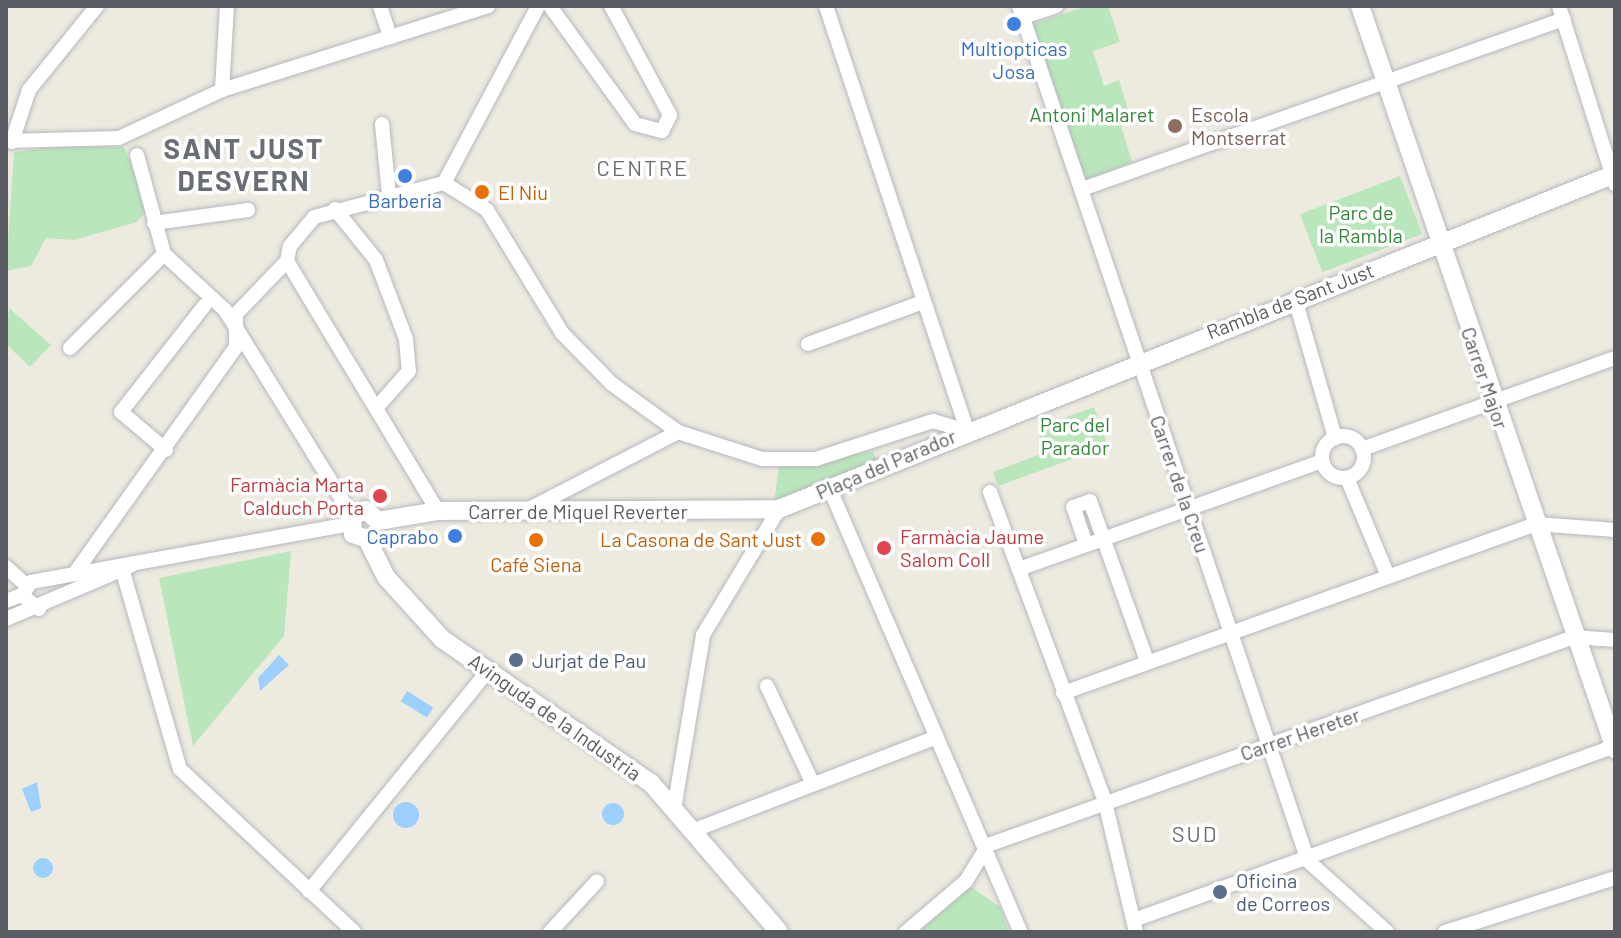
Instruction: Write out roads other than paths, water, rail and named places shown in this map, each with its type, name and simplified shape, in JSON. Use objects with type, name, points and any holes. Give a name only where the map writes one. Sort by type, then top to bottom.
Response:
[{"type":"street","points":[[97,6],[29,90],[9,142],[119,138],[222,90],[488,6]]},
{"type":"street","points":[[222,90],[227,6]]},
{"type":"street","points":[[380,6],[390,37]]},
{"type":"street","points":[[447,182],[538,6]]},
{"type":"street","points":[[550,6],[635,124],[662,131],[670,115],[645,74],[611,6]]},
{"type":"street","points":[[826,6],[967,431]]},
{"type":"street","points":[[1021,12],[1056,6]]},
{"type":"street","name":"Carrer Major","points":[[1360,6],[1492,400],[1615,747]]},
{"type":"street","name":"Carrer de la Creu","points":[[1021,12],[1308,861],[1387,932]]},
{"type":"street","points":[[1082,189],[1387,83],[1561,12],[1614,178]]},
{"type":"street","points":[[382,124],[389,195]]},
{"type":"street","points":[[6,601],[24,590],[77,570],[137,562],[350,520],[366,510],[378,521],[367,539],[350,520],[225,310],[164,254],[137,155]]},
{"type":"street","name":"Rambla de Sant Just","points":[[967,431],[1440,242],[1614,178]]},
{"type":"street","points":[[77,570],[166,450],[236,347],[236,314],[287,261],[290,246],[314,217],[447,182],[487,210],[562,333],[612,384],[678,432],[762,459],[816,459],[875,444],[933,421],[967,431]]},
{"type":"street","points":[[335,209],[376,260],[406,339],[409,371],[378,406]]},
{"type":"street","points":[[154,223],[248,210]]},
{"type":"street","points":[[70,348],[164,254]]},
{"type":"street","points":[[287,261],[378,406],[438,511]]},
{"type":"street","points":[[1019,569],[1322,461],[1335,438],[1295,299]]},
{"type":"street","points":[[808,344],[923,302]]},
{"type":"street","points":[[166,450],[121,412],[204,306]]},
{"type":"street","points":[[1362,449],[1615,358]]},
{"type":"street","name":"Plaça del Parador","points":[[779,509],[967,431]]},
{"type":"street","points":[[524,511],[678,432]]},
{"type":"street","points":[[1322,461],[1331,475],[1347,478],[1362,467],[1362,449],[1351,438],[1335,438]]},
{"type":"street","points":[[875,444],[892,461]]},
{"type":"street","points":[[1347,478],[1388,576]]},
{"type":"street","points":[[829,487],[937,737],[988,845],[1021,932]]},
{"type":"street","points":[[990,492],[1105,802],[1135,926],[1615,747]]},
{"type":"street","points":[[1086,544],[1073,507],[1090,501],[1147,661]]},
{"type":"street","points":[[674,809],[703,635],[779,509]]},
{"type":"street","name":"Carrer de Miquel Reverter","points":[[378,521],[438,511],[779,509]]},
{"type":"street","points":[[1063,693],[1536,524],[1615,530]]},
{"type":"street","name":"Avinguda de la Industria","points":[[367,539],[386,577],[442,639],[651,783],[779,932]]},
{"type":"street","points":[[6,619],[123,572],[137,562]]},
{"type":"street","points":[[6,567],[24,590],[44,606]]},
{"type":"street","points":[[123,572],[180,769],[354,932]]},
{"type":"street","points":[[43,583],[44,606]]},
{"type":"street","name":"Carrer Hereter","points":[[988,845],[1574,637],[1615,640]]},
{"type":"street","points":[[309,891],[488,671]]},
{"type":"street","points":[[767,686],[812,782]]},
{"type":"street","points":[[692,831],[812,782],[937,737]]},
{"type":"street","points":[[906,932],[966,881],[988,845]]},
{"type":"street","points":[[1445,932],[1615,878]]},
{"type":"street","points":[[550,932],[597,881]]},
{"type":"water","points":[[279,655],[289,665],[260,691],[258,678]]},
{"type":"water","points":[[407,691],[433,707],[427,718],[401,701]]},
{"type":"water","points":[[37,782],[41,808],[31,812],[22,789]]},
{"type":"water","points":[[406,802],[415,806],[419,815],[415,824],[406,828],[397,824],[393,815],[397,806]]},
{"type":"water","points":[[613,803],[621,806],[624,814],[621,822],[613,825],[605,822],[602,814],[605,806]]},
{"type":"water","points":[[43,858],[50,861],[53,868],[50,875],[43,878],[36,875],[33,868],[36,861]]},
{"type":"place","name":"Multiopticas Josa","points":[[1014,24]]},
{"type":"place","name":"Escola Montserrat","points":[[1175,126]]},
{"type":"place","name":"Barberia","points":[[405,176]]},
{"type":"place","name":"El Niu","points":[[482,192]]},
{"type":"place","name":"Farmàcia Marta Calduch Porta","points":[[380,496]]},
{"type":"place","name":"Caprabo","points":[[455,536]]},
{"type":"place","name":"La Casona de Sant Just","points":[[818,539]]},
{"type":"place","name":"Café Siena","points":[[536,540]]},
{"type":"place","name":"Farmàcia Jaume Salom Coll","points":[[884,548]]},
{"type":"place","name":"Jurjat de Pau","points":[[516,660]]},
{"type":"place","name":"Oficina de Correos","points":[[1220,892]]},
{"type":"district","name":"SANT JUST DESVERN","points":[[244,164]]},
{"type":"district","name":"CENTRE","points":[[643,168]]},
{"type":"district","name":"SUD","points":[[1195,834]]},
{"type":"park label","name":"Antoni Malaret","points":[[1092,114]]},
{"type":"park label","name":"Parc de la Rambla","points":[[1361,224]]},
{"type":"park label","name":"Parc del Parador","points":[[1075,436]]}]
